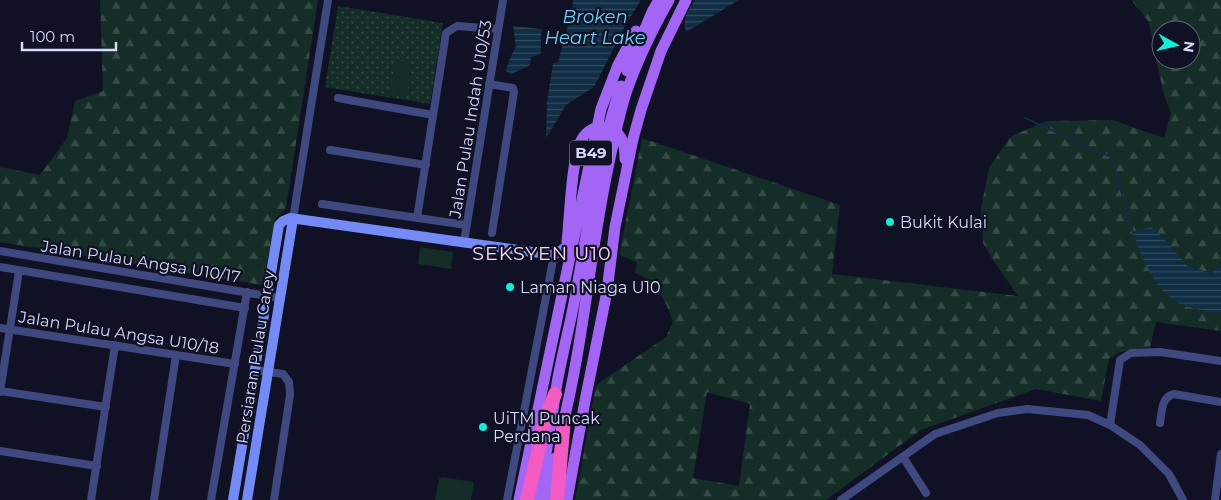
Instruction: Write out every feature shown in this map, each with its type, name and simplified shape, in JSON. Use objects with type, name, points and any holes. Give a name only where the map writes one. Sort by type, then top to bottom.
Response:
[{"type":"highway","points":[[528,500],[546,418],[555,394]]},
{"type":"highway","points":[[557,500],[564,419]]},
{"type":"main road","name":"B49","points":[[548,500],[582,328],[599,213],[620,116],[634,73],[669,0]]},
{"type":"main road","points":[[567,500],[584,401],[607,291],[622,187],[633,139],[666,38],[686,0]]},
{"type":"main road","name":"B49","points":[[519,500],[558,308],[566,280],[584,182],[601,109],[629,44],[640,25],[656,5]]},
{"type":"main road","name":"B49","points":[[537,500],[554,416],[555,394],[575,298],[587,225],[612,113],[622,84],[656,5]]},
{"type":"main road","points":[[558,308],[577,152],[582,138],[589,130],[595,127],[606,127],[615,131],[622,138],[625,156],[622,187]]},
{"type":"street","points":[[328,0],[293,219],[554,255],[566,247]]},
{"type":"street","name":"Jalan Pulau Indah U10/53","points":[[464,242],[503,0]]},
{"type":"street","points":[[417,218],[446,33],[457,26],[498,29]]},
{"type":"street","points":[[490,84],[510,86],[514,92],[492,233]]},
{"type":"street","points":[[338,98],[433,115]]},
{"type":"street","points":[[330,150],[426,165]]},
{"type":"street","points":[[322,204],[466,225]]},
{"type":"street","name":"Persiaran Pulau Carey","points":[[233,500],[279,225],[283,221],[293,219],[247,500]]},
{"type":"street","name":"Jalan Pulau Angsa U10/17","points":[[0,251],[248,292],[211,500]]},
{"type":"street","points":[[507,500],[554,255]]},
{"type":"street","points":[[0,267],[245,308]]},
{"type":"street","points":[[19,270],[0,392],[106,407]]},
{"type":"street","points":[[248,292],[279,298]]},
{"type":"street","name":"Jalan Pulau Angsa U10/18","points":[[0,328],[235,364]]},
{"type":"street","points":[[91,500],[115,345]]},
{"type":"street","points":[[1110,425],[1120,360],[1131,353],[1160,352],[1221,361]]},
{"type":"street","points":[[154,500],[176,355]]},
{"type":"street","points":[[256,370],[283,374],[289,382],[290,395],[274,500]]},
{"type":"street","points":[[1160,424],[1164,399],[1168,395],[1174,394],[1221,402]]},
{"type":"street","points":[[841,500],[935,434],[998,413],[1027,409],[1088,415],[1110,425],[1140,445],[1169,474],[1183,500]]},
{"type":"street","points":[[0,451],[97,466]]},
{"type":"street","points":[[1214,500],[1221,454]]},
{"type":"street","points":[[902,456],[926,493]]},
{"type":"green space","points":[[100,0],[318,0],[286,208],[276,218],[262,285],[0,242],[0,167],[40,175],[67,138],[75,101],[103,91]]},
{"type":"green space","points":[[1131,0],[1221,0],[1221,267],[1215,266],[1212,274],[1188,266],[1161,236],[1185,306],[1221,313],[1221,331],[1156,322],[1150,347],[1120,352],[1109,359],[1101,401],[1036,389],[921,430],[826,500],[575,500],[596,385],[666,337],[673,322],[654,282],[635,273],[637,262],[619,255],[642,138],[840,205],[832,274],[1018,296],[983,243],[981,208],[989,168],[1010,137],[1046,121],[1112,120],[1164,138],[1171,113],[1163,92],[1159,70],[1201,70],[1201,20],[1151,20],[1151,32],[1149,22]],"holes":[[[707,392],[750,404],[739,486],[693,478]]]},
{"type":"green space","points":[[338,6],[443,23],[430,104],[325,87]]},
{"type":"green space","points":[[395,60],[411,63],[407,95],[390,93]]},
{"type":"green space","points":[[420,247],[453,252],[451,269],[418,264]]},
{"type":"green space","points":[[442,477],[473,482],[471,500],[435,500],[439,479]]},
{"type":"water","name":"Broken Heart Lake","points":[[573,0],[641,0],[625,26],[594,87],[566,105],[546,138],[547,102],[553,63],[558,62],[572,11]]},
{"type":"water","name":"Broken Heart Lake","points":[[695,0],[739,0],[686,32],[685,19]]},
{"type":"water","points":[[513,26],[542,29],[541,53],[531,58],[530,65],[511,75],[506,71],[516,47]]},
{"type":"water","points":[[1151,227],[1188,266],[1212,274],[1215,266],[1221,267],[1221,313],[1186,306],[1175,301],[1158,285],[1146,265],[1132,232]]},
{"type":"waterway","points":[[1025,118],[1111,157],[1133,232]]},
{"type":"place","name":"Bukit Kulai","points":[[890,222]]},
{"type":"place","name":"Laman Niaga U10","points":[[510,287]]},
{"type":"place","name":"UiTM Puncak Perdana","points":[[483,427]]},
{"type":"district","name":"SEKSYEN U10","points":[[542,253]]}]
